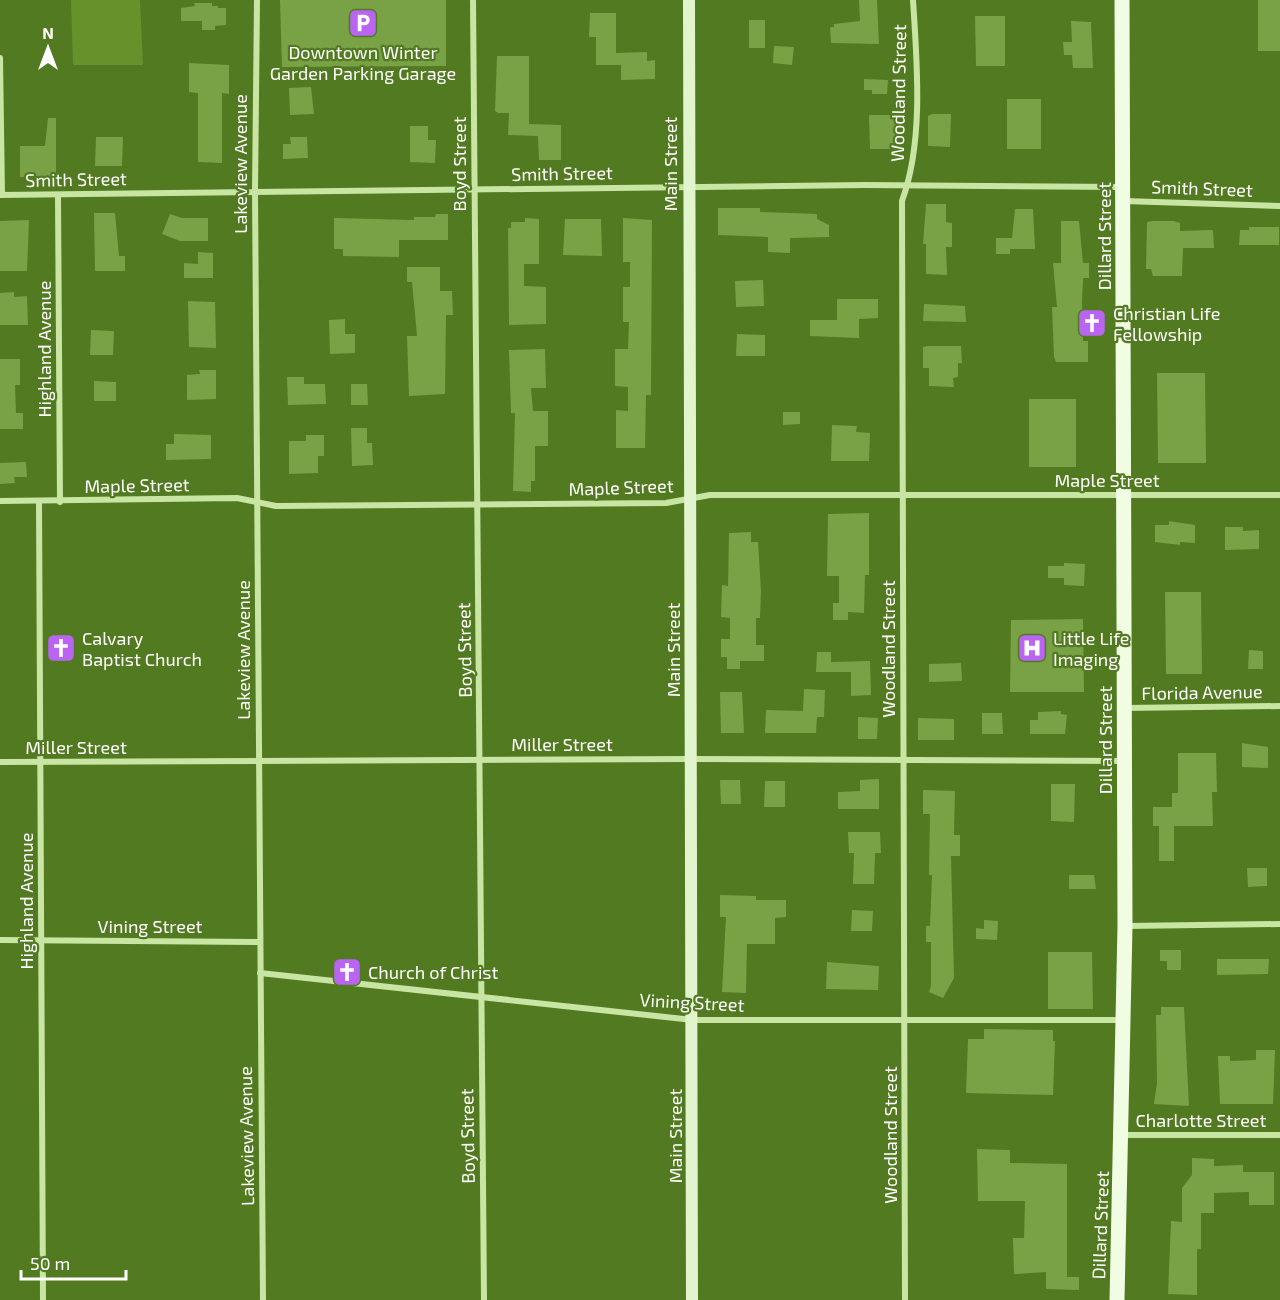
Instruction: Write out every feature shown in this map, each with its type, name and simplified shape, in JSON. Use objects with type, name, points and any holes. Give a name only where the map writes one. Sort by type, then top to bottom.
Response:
[{"type":"main road","name":"Main Street","points":[[689,0],[692,1300]]},
{"type":"main road","name":"Dillard Street","points":[[1117,1300],[1125,1020],[1122,0]]},
{"type":"street","name":"Lakeview Avenue","points":[[257,0],[256,502],[263,1300]]},
{"type":"street","name":"Boyd Street","points":[[473,0],[484,1300]]},
{"type":"street","name":"Woodland Street","points":[[905,1300],[902,201],[914,165],[913,0]]},
{"type":"street","points":[[0,58],[1,195]]},
{"type":"street","name":"Smith Street","points":[[1,195],[908,185],[1124,194],[1280,206]]},
{"type":"street","name":"Highland Avenue","points":[[58,195],[60,502]]},
{"type":"street","name":"Maple Street","points":[[0,501],[237,498],[276,506],[666,503],[710,495],[1280,495]]},
{"type":"street","name":"Highland Avenue","points":[[39,502],[43,1300]]},
{"type":"street","name":"Florida Avenue","points":[[1125,708],[1280,706]]},
{"type":"street","name":"Miller Street","points":[[0,762],[691,759],[1124,761]]},
{"type":"street","points":[[1125,926],[1280,924]]},
{"type":"street","name":"Vining Street","points":[[0,940],[259,942]]},
{"type":"street","name":"Vining Street","points":[[260,973],[693,1020],[906,1018],[1125,1020]]},
{"type":"street","name":"Charlotte Street","points":[[1122,1135],[1280,1135]]},
{"type":"green space","points":[[71,0],[140,0],[143,65],[73,65]]},
{"type":"building","name":"Downtown Winter Garden Parking Garage","points":[[280,0],[446,0],[446,66],[282,67]]},
{"type":"building","points":[[859,0],[877,0],[879,44],[831,43],[830,27],[834,27],[834,24],[860,21]]},
{"type":"building","points":[[1258,0],[1280,0],[1280,51],[1258,51]]},
{"type":"building","points":[[194,3],[212,3],[212,6],[226,8],[226,25],[215,26],[215,30],[202,30],[202,21],[181,21],[181,8],[195,6]]},
{"type":"building","points":[[590,13],[616,13],[616,53],[647,52],[647,61],[655,60],[655,79],[621,80],[621,65],[596,65],[596,37],[589,37]]},
{"type":"building","points":[[975,16],[1005,16],[1005,66],[976,66]]},
{"type":"building","points":[[749,20],[765,20],[765,48],[749,48]]},
{"type":"building","points":[[1071,21],[1091,22],[1093,68],[1073,68],[1072,55],[1064,55],[1063,42],[1072,42]]},
{"type":"building","points":[[774,46],[794,47],[792,65],[773,63]]},
{"type":"building","points":[[497,56],[529,56],[529,124],[561,125],[561,160],[539,160],[538,136],[508,135],[509,113],[495,111]]},
{"type":"building","points":[[189,63],[229,65],[229,94],[222,93],[222,163],[198,162],[198,93],[189,92]]},
{"type":"building","points":[[864,79],[888,80],[887,94],[872,94],[872,90],[864,90]]},
{"type":"building","points":[[311,87],[314,114],[290,115],[289,88]]},
{"type":"building","points":[[1007,99],[1041,99],[1041,149],[1007,149]]},
{"type":"building","points":[[951,114],[950,147],[928,146],[928,116]]},
{"type":"building","points":[[869,115],[896,115],[896,149],[870,149]]},
{"type":"building","points":[[48,118],[56,118],[56,178],[20,177],[20,146],[45,146]]},
{"type":"building","points":[[410,126],[428,126],[428,140],[436,140],[435,163],[410,162]]},
{"type":"building","points":[[96,137],[123,137],[122,166],[95,166]]},
{"type":"building","points":[[290,137],[307,137],[308,158],[283,159],[283,144],[291,144]]},
{"type":"building","points":[[926,204],[946,204],[946,222],[952,223],[952,247],[946,247],[947,275],[926,274],[926,244],[923,244]]},
{"type":"building","points":[[718,208],[760,208],[760,212],[817,214],[817,219],[829,225],[829,237],[790,238],[790,253],[768,252],[768,237],[718,235]]},
{"type":"building","points":[[1015,209],[1033,209],[1035,249],[1010,249],[1010,254],[996,254],[996,238],[1012,238]]},
{"type":"building","points":[[94,213],[115,213],[119,256],[125,256],[125,271],[95,271]]},
{"type":"building","points":[[170,214],[182,218],[208,218],[208,241],[180,241],[162,234]]},
{"type":"building","points":[[436,214],[448,214],[448,240],[399,240],[399,257],[343,256],[343,249],[334,249],[334,218],[414,220],[414,217],[435,217]]},
{"type":"building","points":[[525,218],[539,219],[539,264],[524,264],[524,286],[546,287],[546,324],[509,325],[508,228],[511,228],[511,222],[525,222]]},
{"type":"building","points":[[623,218],[652,220],[651,395],[646,395],[645,448],[616,448],[616,410],[628,411],[628,387],[615,386],[615,349],[628,349],[629,322],[623,322],[623,287],[630,287],[630,262],[623,262]]},
{"type":"building","points":[[565,219],[601,219],[602,256],[563,255]]},
{"type":"building","points":[[29,220],[27,271],[0,271],[0,221]]},
{"type":"building","points":[[1061,221],[1079,221],[1083,263],[1089,263],[1089,278],[1083,278],[1082,302],[1083,341],[1088,341],[1088,362],[1056,362],[1054,357],[1052,307],[1057,307],[1053,263],[1061,263]]},
{"type":"building","points":[[1147,222],[1180,223],[1180,231],[1213,230],[1214,248],[1183,248],[1182,276],[1153,276],[1151,269],[1146,269]]},
{"type":"building","points":[[1249,227],[1279,227],[1279,245],[1239,245],[1240,230],[1249,230]]},
{"type":"building","points":[[198,252],[213,253],[213,278],[184,278],[184,263],[198,264]]},
{"type":"building","points":[[407,267],[440,267],[440,291],[452,291],[453,315],[446,315],[445,394],[409,396],[407,336],[417,336],[412,282],[407,282]]},
{"type":"building","points":[[763,280],[764,306],[736,307],[735,281]]},
{"type":"building","points":[[14,292],[14,297],[27,296],[28,325],[0,325],[0,293]]},
{"type":"building","points":[[837,299],[878,299],[878,318],[859,319],[859,338],[810,336],[810,320],[837,320]]},
{"type":"building","points":[[188,301],[215,302],[216,348],[189,347]]},
{"type":"building","points":[[924,304],[965,306],[966,322],[923,321]]},
{"type":"building","points":[[345,319],[345,334],[355,334],[355,353],[330,354],[329,320]]},
{"type":"building","points":[[91,330],[114,331],[113,355],[90,355]]},
{"type":"building","points":[[737,334],[765,335],[765,356],[736,356]]},
{"type":"building","points":[[961,346],[962,363],[958,363],[958,377],[953,378],[954,387],[929,386],[929,368],[923,368],[923,347]]},
{"type":"building","points":[[545,349],[546,388],[531,388],[533,411],[548,411],[548,446],[535,446],[535,481],[531,481],[531,492],[513,491],[515,413],[511,413],[509,350]]},
{"type":"building","points":[[0,359],[20,359],[20,385],[15,385],[16,413],[23,413],[23,429],[0,429]]},
{"type":"building","points":[[199,370],[216,370],[216,399],[187,400],[187,375],[200,374]]},
{"type":"building","points":[[1157,373],[1205,373],[1206,463],[1158,463]]},
{"type":"building","points":[[287,377],[304,377],[304,384],[325,384],[326,404],[288,405]]},
{"type":"building","points":[[94,381],[116,382],[116,401],[94,401]]},
{"type":"building","points":[[351,384],[367,384],[368,405],[351,405]]},
{"type":"building","points":[[1029,399],[1076,399],[1076,467],[1029,467]]},
{"type":"building","points":[[783,412],[800,412],[800,424],[783,425]]},
{"type":"building","points":[[832,425],[857,426],[856,432],[870,433],[869,461],[831,461]]},
{"type":"building","points":[[351,428],[367,428],[367,443],[372,443],[373,465],[352,466]]},
{"type":"building","points":[[174,434],[211,435],[211,459],[166,460],[166,444],[174,444]]},
{"type":"building","points":[[306,435],[324,435],[324,456],[318,456],[318,473],[289,474],[289,441],[306,441]]},
{"type":"building","points":[[26,462],[27,477],[14,477],[15,483],[0,484],[0,463]]},
{"type":"building","points":[[869,513],[869,575],[865,575],[864,613],[848,612],[848,620],[833,620],[833,603],[839,603],[839,576],[827,576],[828,514]]},
{"type":"building","points":[[1169,521],[1195,525],[1195,543],[1180,542],[1180,545],[1155,542],[1155,525],[1169,525]]},
{"type":"building","points":[[1225,527],[1243,527],[1243,531],[1259,530],[1259,549],[1225,550]]},
{"type":"building","points":[[751,532],[751,542],[758,542],[761,591],[760,618],[756,618],[756,645],[764,645],[764,661],[740,661],[740,669],[727,669],[727,657],[721,657],[721,639],[730,639],[730,618],[721,617],[722,585],[728,586],[729,533]]},
{"type":"building","points":[[1064,563],[1085,564],[1084,586],[1064,585],[1064,578],[1048,578],[1048,566],[1064,566]]},
{"type":"building","points":[[1165,592],[1201,592],[1202,674],[1166,674]]},
{"type":"building","points":[[1083,619],[1084,692],[1010,692],[1011,620]]},
{"type":"building","points":[[1249,650],[1263,651],[1263,669],[1248,669]]},
{"type":"building","points":[[817,652],[831,652],[831,662],[870,661],[871,695],[851,696],[851,672],[816,672]]},
{"type":"building","points":[[961,663],[962,681],[929,682],[929,664]]},
{"type":"building","points":[[804,689],[825,690],[824,717],[817,717],[816,733],[765,733],[766,710],[803,711]]},
{"type":"building","points":[[720,692],[742,692],[744,733],[721,733]]},
{"type":"building","points":[[1061,711],[1061,714],[1067,715],[1065,734],[1030,734],[1030,720],[1038,720],[1038,712]]},
{"type":"building","points":[[982,713],[1002,713],[1003,734],[982,734]]},
{"type":"building","points":[[858,717],[878,718],[877,739],[858,739]]},
{"type":"building","points":[[918,718],[954,719],[954,740],[918,740]]},
{"type":"building","points":[[1242,743],[1268,747],[1268,768],[1242,767]]},
{"type":"building","points":[[1178,753],[1216,753],[1217,792],[1212,792],[1213,826],[1174,826],[1174,861],[1159,861],[1159,826],[1153,826],[1153,807],[1172,807],[1172,793],[1178,793]]},
{"type":"building","points":[[879,779],[879,809],[838,809],[838,792],[860,791],[860,780]]},
{"type":"building","points":[[720,780],[740,780],[741,804],[721,804]]},
{"type":"building","points":[[765,781],[785,781],[785,807],[764,807]]},
{"type":"building","points":[[1051,784],[1075,784],[1074,822],[1051,821]]},
{"type":"building","points":[[923,790],[955,791],[954,835],[960,835],[960,856],[951,856],[954,978],[943,998],[929,992],[931,942],[926,942],[926,926],[930,926],[932,875],[929,875],[930,814],[923,814]]},
{"type":"building","points":[[848,832],[880,832],[881,853],[875,853],[874,884],[853,884],[854,853],[849,853]]},
{"type":"building","points":[[1247,868],[1267,868],[1267,886],[1248,887]]},
{"type":"building","points":[[1069,875],[1094,875],[1096,889],[1069,889]]},
{"type":"building","points":[[720,895],[756,896],[756,900],[786,900],[786,917],[775,918],[775,944],[747,944],[746,993],[722,992],[726,917],[720,917]]},
{"type":"building","points":[[852,910],[873,911],[872,931],[851,931]]},
{"type":"building","points":[[984,920],[998,921],[997,940],[976,939],[976,928],[984,929]]},
{"type":"building","points":[[1160,950],[1181,950],[1181,970],[1167,970],[1167,961],[1160,961]]},
{"type":"building","points":[[1048,952],[1092,952],[1093,1009],[1048,1009]]},
{"type":"building","points":[[1217,959],[1269,959],[1268,974],[1217,975]]},
{"type":"building","points":[[827,962],[879,966],[878,990],[826,989]]},
{"type":"building","points":[[1161,1007],[1184,1007],[1189,1106],[1154,1104],[1157,1083],[1156,1015],[1161,1015]]},
{"type":"building","points":[[984,1029],[1053,1030],[1053,1041],[1055,1041],[1053,1095],[966,1093],[968,1039],[984,1039]]},
{"type":"building","points":[[1256,1050],[1275,1050],[1273,1104],[1220,1104],[1218,1056],[1230,1056],[1230,1061],[1256,1060]]},
{"type":"building","points":[[977,1149],[1010,1150],[1010,1163],[1067,1164],[1067,1277],[1079,1277],[1079,1290],[1046,1289],[1046,1272],[1014,1274],[1013,1238],[1024,1238],[1025,1201],[978,1201]]},
{"type":"building","points":[[1192,1158],[1214,1159],[1214,1166],[1243,1165],[1243,1172],[1274,1172],[1274,1205],[1249,1205],[1249,1192],[1214,1193],[1214,1213],[1201,1213],[1201,1249],[1197,1249],[1197,1295],[1168,1294],[1171,1221],[1182,1222],[1182,1188],[1192,1175]]},
{"type":"place","name":"Downtown Winter Garden Parking Garage","points":[[363,23]]},
{"type":"place","name":"Christian Life Fellowship","points":[[1092,323]]},
{"type":"place","name":"Calvary Baptist Church","points":[[61,648]]},
{"type":"place","name":"Little Life Imaging","points":[[1032,648]]},
{"type":"place","name":"Church of Christ","points":[[347,972]]}]
